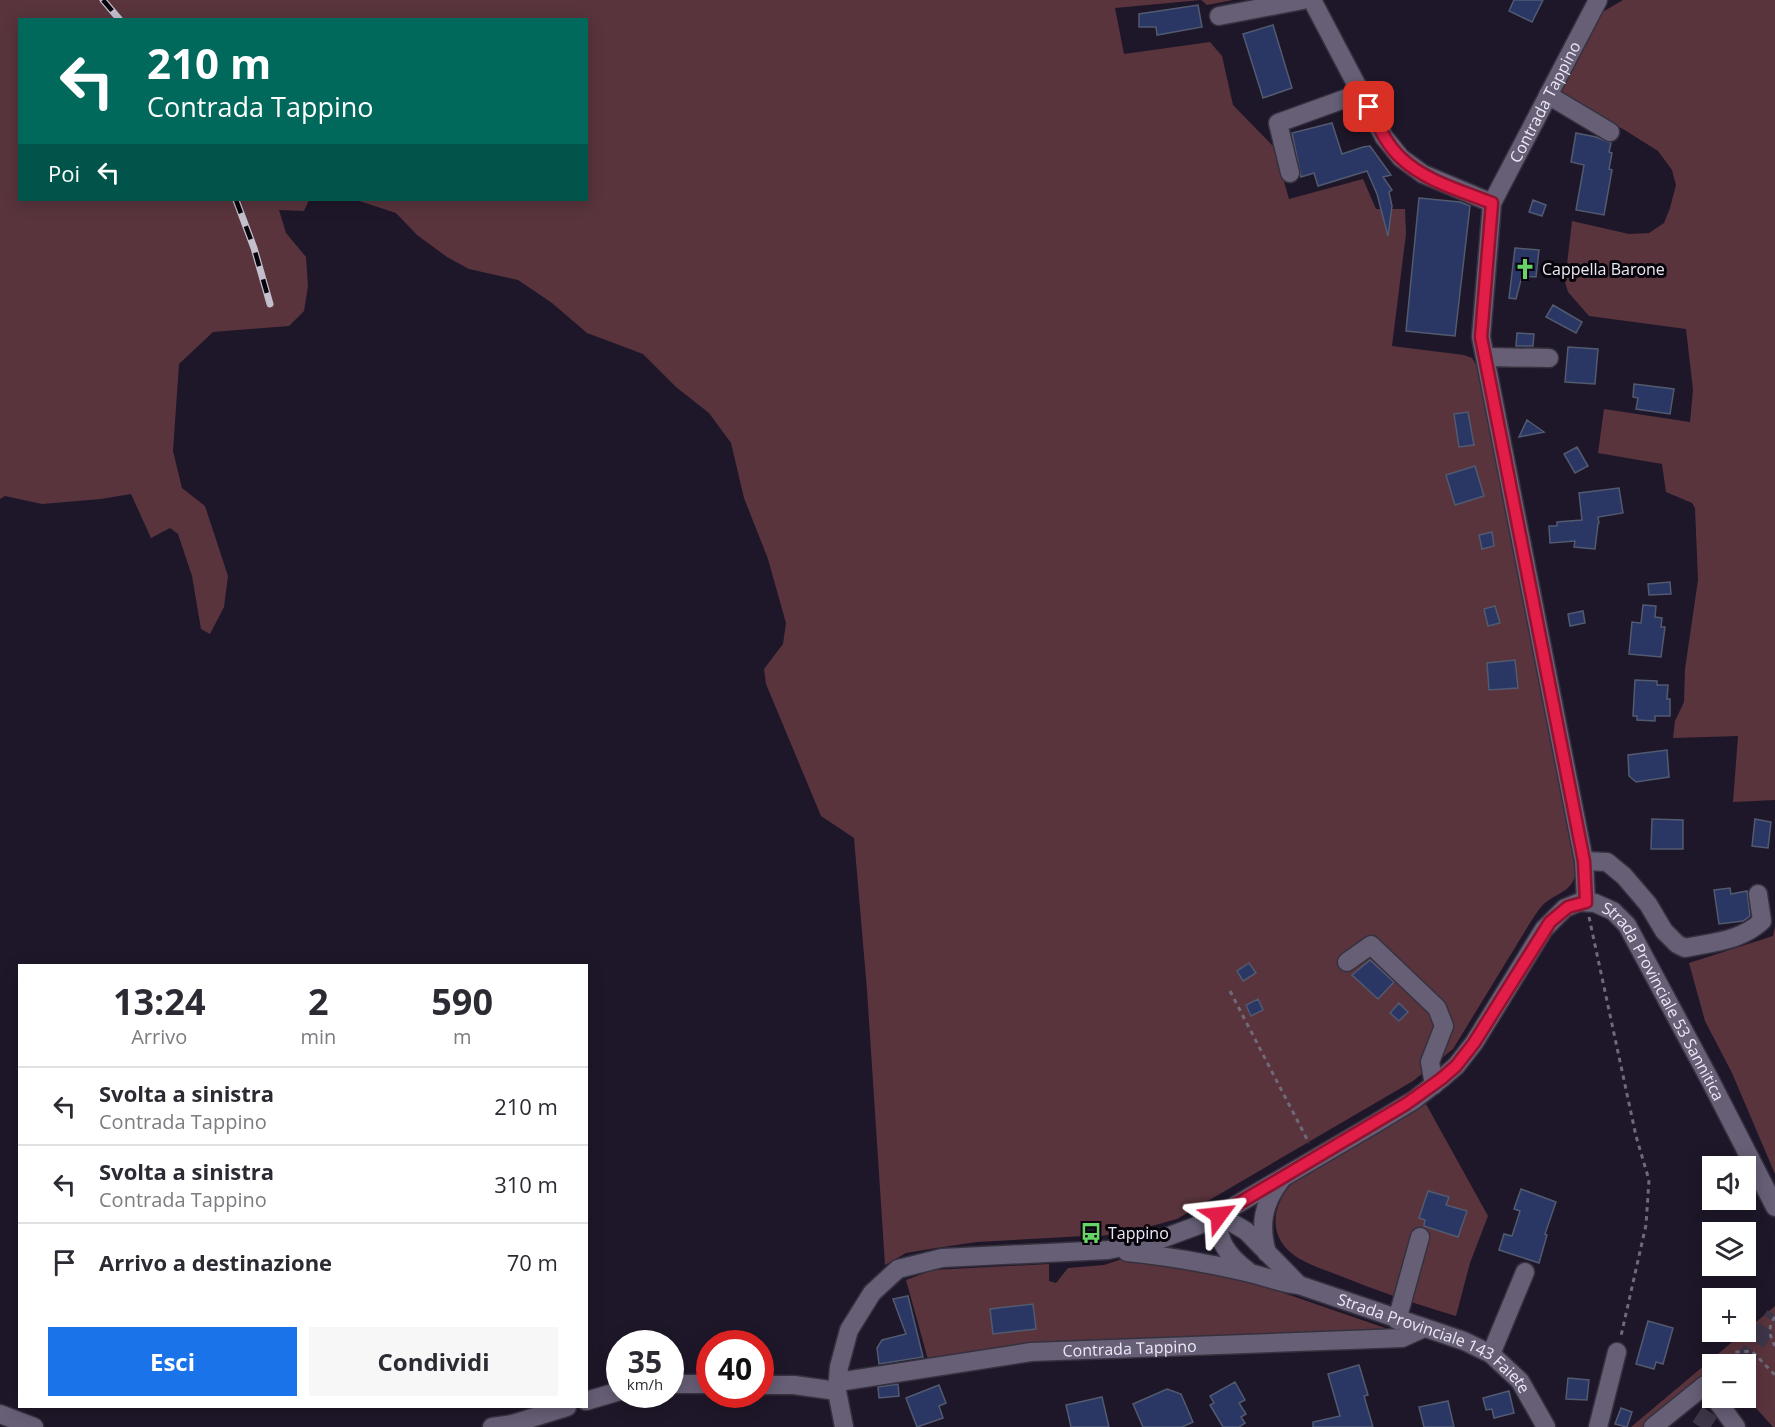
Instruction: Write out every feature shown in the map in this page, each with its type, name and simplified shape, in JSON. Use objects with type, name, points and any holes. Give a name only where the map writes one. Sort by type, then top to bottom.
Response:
[{"type":"street","points":[[1218,16],[1303,0]]},
{"type":"street","points":[[1312,0],[1384,137],[1401,158],[1423,174],[1492,203]]},
{"type":"street","name":"Contrada Tappino","points":[[1586,902],[1584,861],[1481,337],[1492,203],[1598,0]]},
{"type":"street","points":[[1290,173],[1278,123],[1361,93]]},
{"type":"street","points":[[1548,95],[1610,132]]},
{"type":"street","points":[[1486,357],[1549,358]]},
{"type":"street","points":[[1584,861],[1607,862],[1624,876],[1648,904],[1665,931],[1677,944],[1685,948],[1740,937],[1753,931],[1762,921],[1758,894]]},
{"type":"street","name":"Strada Provinciale 53 Sannitica","points":[[844,1427],[837,1386],[839,1367],[849,1330],[872,1293],[898,1269],[942,1258],[1108,1250],[1161,1239],[1219,1215],[1434,1085],[1456,1066],[1474,1043],[1550,922],[1568,907],[1586,902],[1609,908],[1627,926],[1775,1207]]},
{"type":"street","points":[[1347,962],[1371,945],[1437,1008],[1444,1026],[1430,1062],[1434,1085]]},
{"type":"street","points":[[1268,1254],[1263,1237],[1263,1216],[1268,1201],[1283,1178]]},
{"type":"street","name":"Strada Provinciale 143 Faiete","points":[[1250,1272],[1235,1260],[1222,1244],[1218,1229],[1219,1215],[1243,1229],[1299,1285]]},
{"type":"street","points":[[1397,1320],[1420,1237]]},
{"type":"street","name":"Strada Provinciale 143 Faiete","points":[[1108,1250],[1182,1258],[1250,1272],[1272,1280],[1299,1285],[1422,1329],[1464,1341],[1491,1354],[1520,1381],[1546,1427]]},
{"type":"street","points":[[1491,1354],[1525,1272]]},
{"type":"street","name":"Contrada Tappino","points":[[774,1385],[837,1386],[1031,1352],[1402,1338],[1422,1329]]},
{"type":"street","points":[[1598,1427],[1617,1352]]},
{"type":"street","points":[[1653,1427],[1702,1387]]},
{"type":"street","points":[[588,1400],[606,1395]]},
{"type":"street","points":[[492,1427],[512,1424],[564,1408]]},
{"type":"street","points":[[1722,1408],[1736,1427]]},
{"type":"street","points":[[0,1414],[34,1427]]},
{"type":"path","points":[[1586,902],[1636,1137],[1649,1180],[1646,1225],[1617,1352]]},
{"type":"path","points":[[1230,991],[1316,1158]]},
{"type":"path","points":[[1775,1317],[1770,1327],[1771,1338],[1775,1346]]},
{"type":"path","points":[[1733,1354],[1752,1351],[1755,1354]]},
{"type":"path","points":[[1756,1355],[1775,1375]]},
{"type":"shaded area","points":[[0,0],[1201,0],[1115,8],[1124,54],[1210,42],[1222,56],[1233,105],[1274,147],[1289,199],[1363,179],[1376,209],[1405,209],[1406,234],[1392,346],[1464,355],[1472,358],[1479,369],[1576,868],[1575,876],[1566,890],[1545,903],[1537,913],[1453,1049],[1413,1081],[1177,1219],[1130,1232],[1100,1236],[1096,1226],[1085,1227],[1084,1236],[977,1242],[936,1248],[906,1253],[885,1265],[867,990],[854,838],[821,816],[766,684],[764,669],[783,644],[786,623],[768,559],[744,498],[731,443],[709,413],[676,387],[643,354],[587,333],[552,303],[518,280],[469,269],[447,257],[417,235],[396,213],[359,201],[588,201],[588,18],[18,18],[18,201],[309,201],[304,211],[279,210],[286,233],[306,257],[308,286],[304,311],[289,326],[213,332],[179,364],[173,451],[182,488],[205,506],[228,576],[224,607],[210,634],[201,629],[192,576],[178,534],[170,528],[151,538],[131,494],[42,504],[5,496],[0,499]]},
{"type":"shaded area","points":[[1201,0],[1233,0],[1207,5]]},
{"type":"shaded area","points":[[1623,0],[1775,0],[1775,800],[1733,802],[1738,736],[1673,738],[1675,721],[1684,702],[1685,669],[1698,580],[1695,508],[1692,503],[1666,492],[1662,464],[1598,453],[1604,409],[1690,422],[1693,390],[1686,329],[1589,316],[1568,292],[1565,282],[1572,221],[1629,234],[1649,233],[1664,223],[1676,185],[1672,170],[1658,151],[1623,129],[1554,99],[1594,17]]},
{"type":"shaded area","points":[[1775,926],[1775,1174],[1732,1073],[1705,1021],[1689,963],[1773,936]]},
{"type":"shaded area","points":[[1426,1104],[1488,1216],[1470,1263],[1456,1316],[1382,1292],[1310,1264],[1296,1257],[1285,1247],[1276,1230],[1276,1212],[1283,1196],[1294,1181]]},
{"type":"shaded area","points":[[1128,1257],[1237,1277],[1391,1330],[929,1363],[906,1280],[933,1270],[1049,1264],[1049,1281],[1056,1283],[1068,1268],[1104,1265]]},
{"type":"shaded area","points":[[1775,1306],[1775,1427],[1756,1408],[1756,1354],[1718,1354],[1732,1342],[1756,1342],[1756,1322]]},
{"type":"shaded area","points":[[1702,1367],[1702,1379],[1660,1415],[1643,1427],[1631,1427]]},
{"type":"building","points":[[1514,0],[1543,0],[1532,22],[1509,11]]},
{"type":"building","points":[[1198,5],[1202,27],[1157,35],[1156,27],[1139,27],[1139,14]]},
{"type":"building","points":[[1273,25],[1292,88],[1263,98],[1243,34]]},
{"type":"building","points":[[1332,123],[1342,154],[1370,146],[1391,175],[1383,177],[1392,190],[1389,192],[1392,206],[1388,236],[1377,194],[1367,171],[1318,186],[1314,173],[1301,177],[1292,133]]},
{"type":"building","points":[[1576,133],[1611,143],[1609,169],[1612,170],[1604,215],[1576,210],[1584,165],[1571,162]]},
{"type":"building","points":[[1419,198],[1460,202],[1470,206],[1455,336],[1406,331]]},
{"type":"building","points":[[1533,200],[1546,205],[1542,216],[1529,212]]},
{"type":"building","points":[[1515,248],[1539,250],[1536,277],[1522,276],[1516,299],[1509,298]]},
{"type":"building","points":[[1553,305],[1582,322],[1576,333],[1546,317]]},
{"type":"building","points":[[1517,333],[1534,334],[1533,346],[1516,346]]},
{"type":"building","points":[[1568,347],[1598,349],[1595,384],[1565,382]]},
{"type":"building","points":[[1634,384],[1674,389],[1670,414],[1636,409],[1638,398],[1633,397]]},
{"type":"building","points":[[1468,412],[1474,445],[1459,447],[1454,414]]},
{"type":"building","points":[[1527,420],[1544,432],[1519,437]]},
{"type":"building","points":[[1577,447],[1588,466],[1575,473],[1564,454]]},
{"type":"building","points":[[1475,466],[1484,496],[1455,505],[1446,475]]},
{"type":"building","points":[[1619,488],[1623,513],[1598,517],[1595,549],[1574,547],[1575,541],[1550,543],[1549,526],[1557,526],[1557,522],[1582,520],[1579,493]]},
{"type":"building","points":[[1492,532],[1494,546],[1482,549],[1479,535]]},
{"type":"building","points":[[1670,582],[1671,594],[1649,595],[1648,584]]},
{"type":"building","points":[[1643,605],[1656,606],[1655,617],[1662,618],[1661,627],[1665,627],[1661,657],[1629,654],[1632,622],[1641,623]]},
{"type":"building","points":[[1495,606],[1500,623],[1488,626],[1484,609]]},
{"type":"building","points":[[1583,611],[1585,623],[1570,626],[1568,614]]},
{"type":"building","points":[[1515,660],[1518,688],[1489,690],[1487,663]]},
{"type":"building","points":[[1635,680],[1657,681],[1657,685],[1668,685],[1667,699],[1670,699],[1670,716],[1655,716],[1655,721],[1637,720],[1637,716],[1633,716]]},
{"type":"building","points":[[1667,750],[1669,777],[1636,782],[1629,776],[1628,755]]},
{"type":"building","points":[[1652,819],[1683,820],[1683,849],[1651,849]]},
{"type":"building","points":[[1755,819],[1771,822],[1768,848],[1752,846]]},
{"type":"building","points":[[1730,888],[1731,894],[1747,891],[1750,916],[1743,921],[1719,924],[1714,890]]},
{"type":"building","points":[[1370,960],[1394,982],[1378,999],[1352,975]]},
{"type":"building","points":[[1249,963],[1256,973],[1243,981],[1237,971]]},
{"type":"building","points":[[1258,999],[1263,1010],[1251,1016],[1246,1005]]},
{"type":"building","points":[[1399,1003],[1408,1012],[1399,1021],[1390,1013]]},
{"type":"building","points":[[1521,1189],[1556,1202],[1545,1234],[1547,1235],[1539,1263],[1499,1250],[1504,1234],[1512,1236],[1520,1211],[1514,1209]]},
{"type":"building","points":[[1428,1191],[1449,1197],[1446,1205],[1467,1211],[1458,1237],[1424,1226],[1425,1220],[1419,1218]]},
{"type":"building","points":[[908,1296],[923,1357],[879,1364],[877,1348],[882,1340],[906,1334],[893,1299]]},
{"type":"building","points":[[1033,1304],[1036,1329],[993,1334],[990,1309]]},
{"type":"building","points":[[1648,1321],[1673,1328],[1663,1364],[1656,1362],[1654,1369],[1636,1364]]},
{"type":"building","points":[[1359,1365],[1368,1395],[1364,1396],[1373,1427],[1313,1427],[1313,1422],[1340,1416],[1328,1374]]},
{"type":"building","points":[[1568,1378],[1589,1380],[1587,1400],[1566,1399]]},
{"type":"building","points":[[1235,1382],[1245,1400],[1239,1403],[1246,1414],[1241,1417],[1245,1423],[1239,1427],[1223,1427],[1210,1405],[1214,1403],[1210,1396]]},
{"type":"building","points":[[898,1384],[899,1396],[879,1398],[878,1387]]},
{"type":"building","points":[[939,1385],[946,1403],[939,1406],[943,1418],[917,1427],[906,1398]]},
{"type":"building","points":[[1167,1389],[1181,1394],[1193,1422],[1182,1427],[1143,1427],[1133,1404]]},
{"type":"building","points":[[1509,1391],[1514,1413],[1494,1418],[1492,1409],[1486,1410],[1483,1398]]},
{"type":"building","points":[[1102,1397],[1109,1427],[1071,1427],[1066,1405]]},
{"type":"building","points":[[1448,1401],[1454,1427],[1424,1427],[1419,1407]]},
{"type":"building","points":[[1621,1408],[1632,1412],[1627,1427],[1615,1424]]},
{"type":"tunnel","points":[[1748,1354],[1775,1315]]},
{"type":"tunnel","points":[[1700,1427],[1712,1408]]},
{"type":"railway","points":[[103,0],[118,18]]},
{"type":"railway","points":[[236,201],[254,248],[270,304]]},
{"type":"place","name":"Cappella Barone","points":[[1525,269]]},
{"type":"place","name":"Tappino","points":[[1091,1233]]},
{"type":"route","points":[[1219,1215],[1406,1104],[1441,1079],[1456,1066],[1474,1043],[1550,922],[1568,907],[1586,902],[1584,861],[1481,337],[1492,203],[1423,174],[1401,158],[1384,137],[1369,107]]}]
